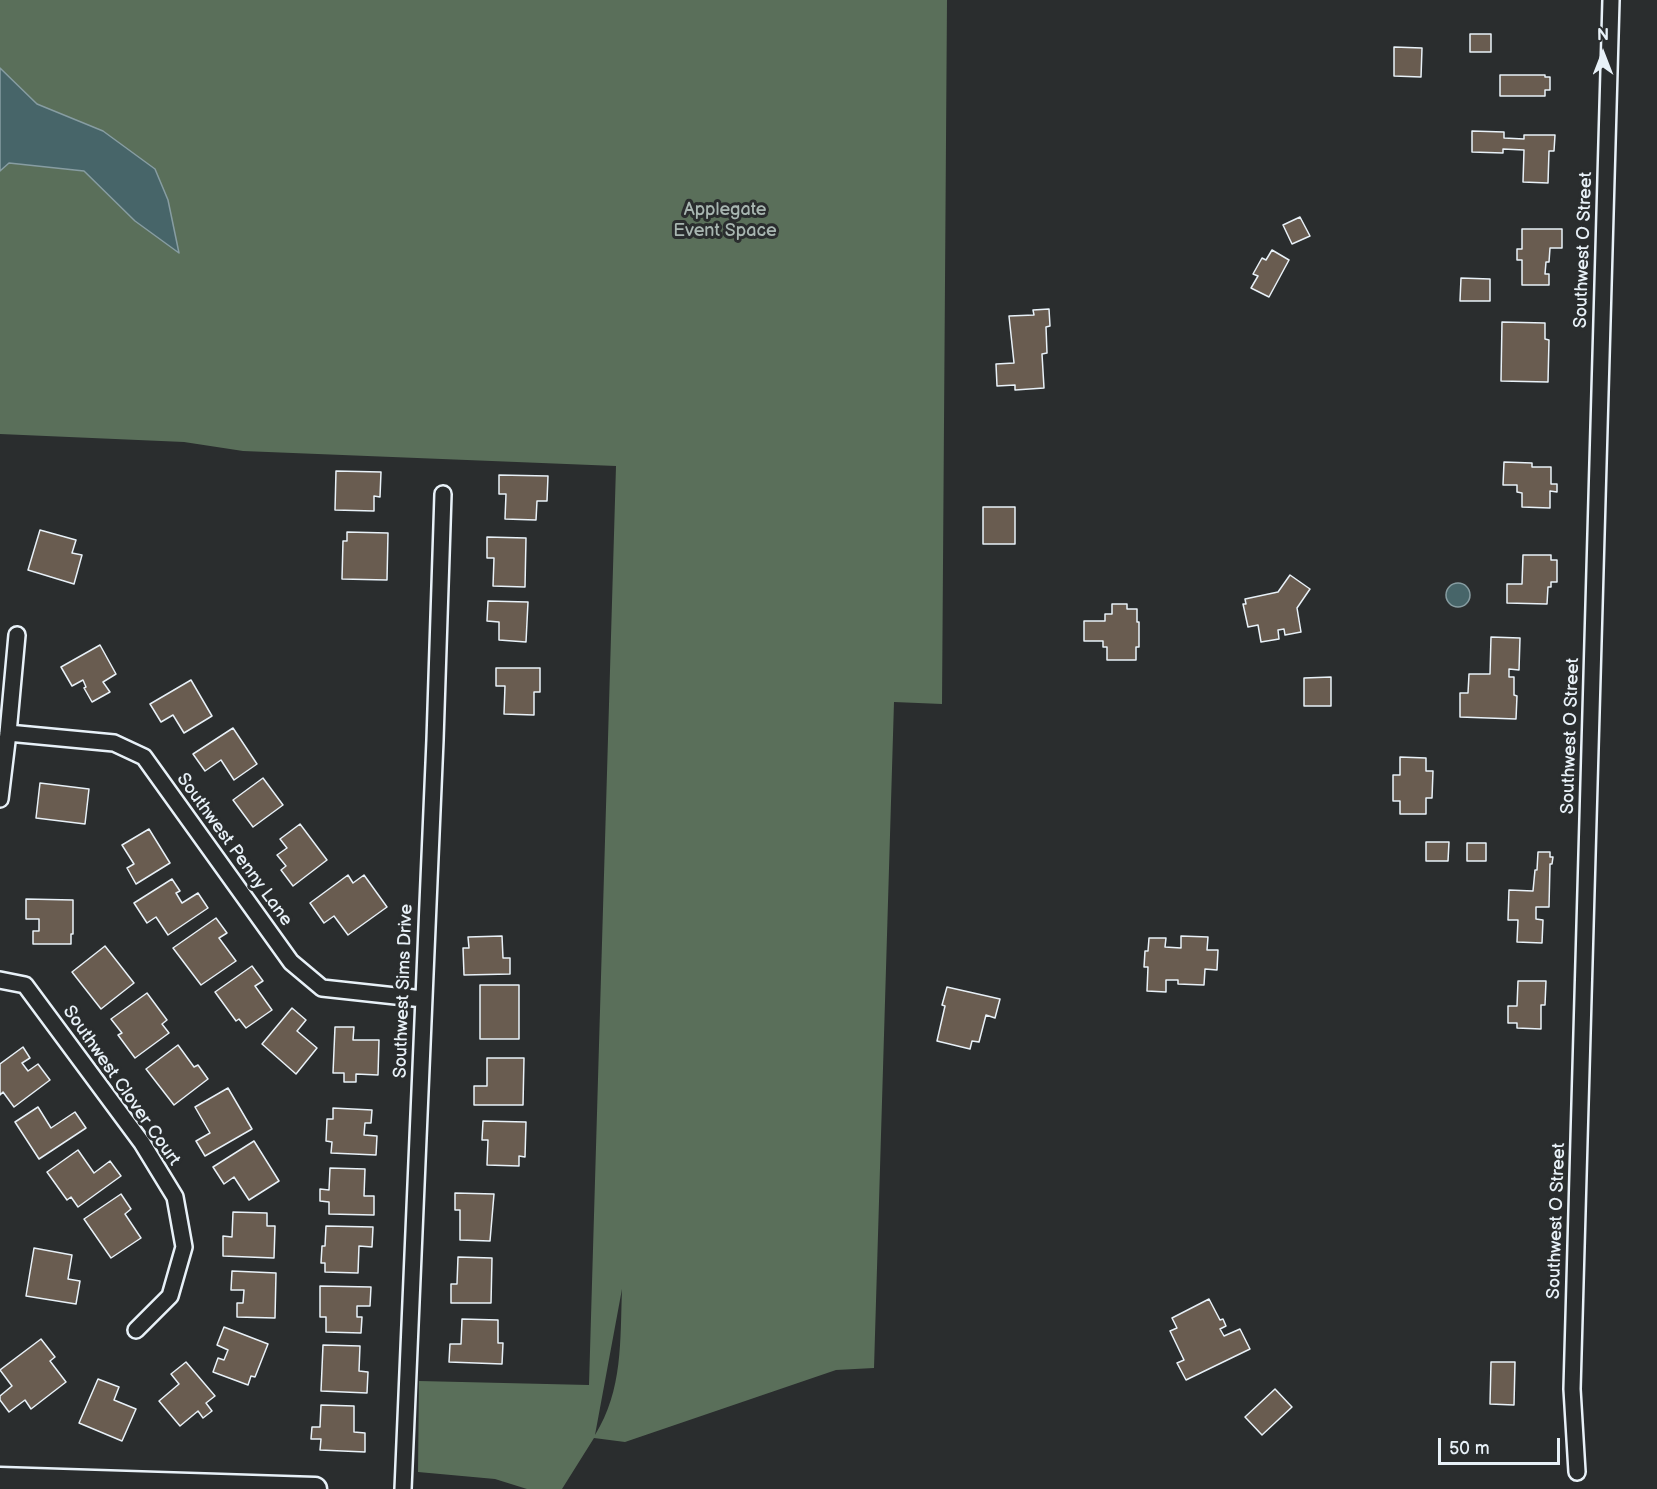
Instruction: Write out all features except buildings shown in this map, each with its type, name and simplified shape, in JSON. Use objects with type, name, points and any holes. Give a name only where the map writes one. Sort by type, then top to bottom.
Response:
[{"type":"street","name":"Southwest O Street","points":[[1577,1472],[1572,1372],[1611,0]]},
{"type":"street","name":"Southwest Sims Drive","points":[[403,1489],[443,494]]},
{"type":"street","points":[[0,799],[16,635]]},
{"type":"street","name":"Southwest Penny Lane","points":[[8,733],[114,743],[144,757],[291,962],[322,988],[423,999]]},
{"type":"street","name":"Southwest Clover Court","points":[[0,980],[25,985],[142,1143],[175,1197],[184,1247],[179,1267],[170,1296],[136,1330]]},
{"type":"street","points":[[0,1479],[315,1489]]},
{"type":"green space","name":"Applegate Event Space","points":[[0,0],[947,0],[942,704],[894,702],[874,1368],[836,1370],[625,1442],[594,1438],[562,1489],[527,1489],[495,1479],[418,1472],[419,1381],[589,1385],[616,466],[243,451],[184,442],[0,434]],"holes":[[[622,1289],[620,1346],[615,1383],[611,1401],[595,1435]]]},
{"type":"water","points":[[0,68],[37,104],[103,131],[155,169],[168,200],[179,253],[135,221],[84,171],[9,163],[0,171]]},
{"type":"water","points":[[1458,583],[1463,584],[1469,590],[1469,600],[1463,606],[1458,607],[1453,606],[1447,600],[1446,595],[1447,590],[1453,584]]}]
